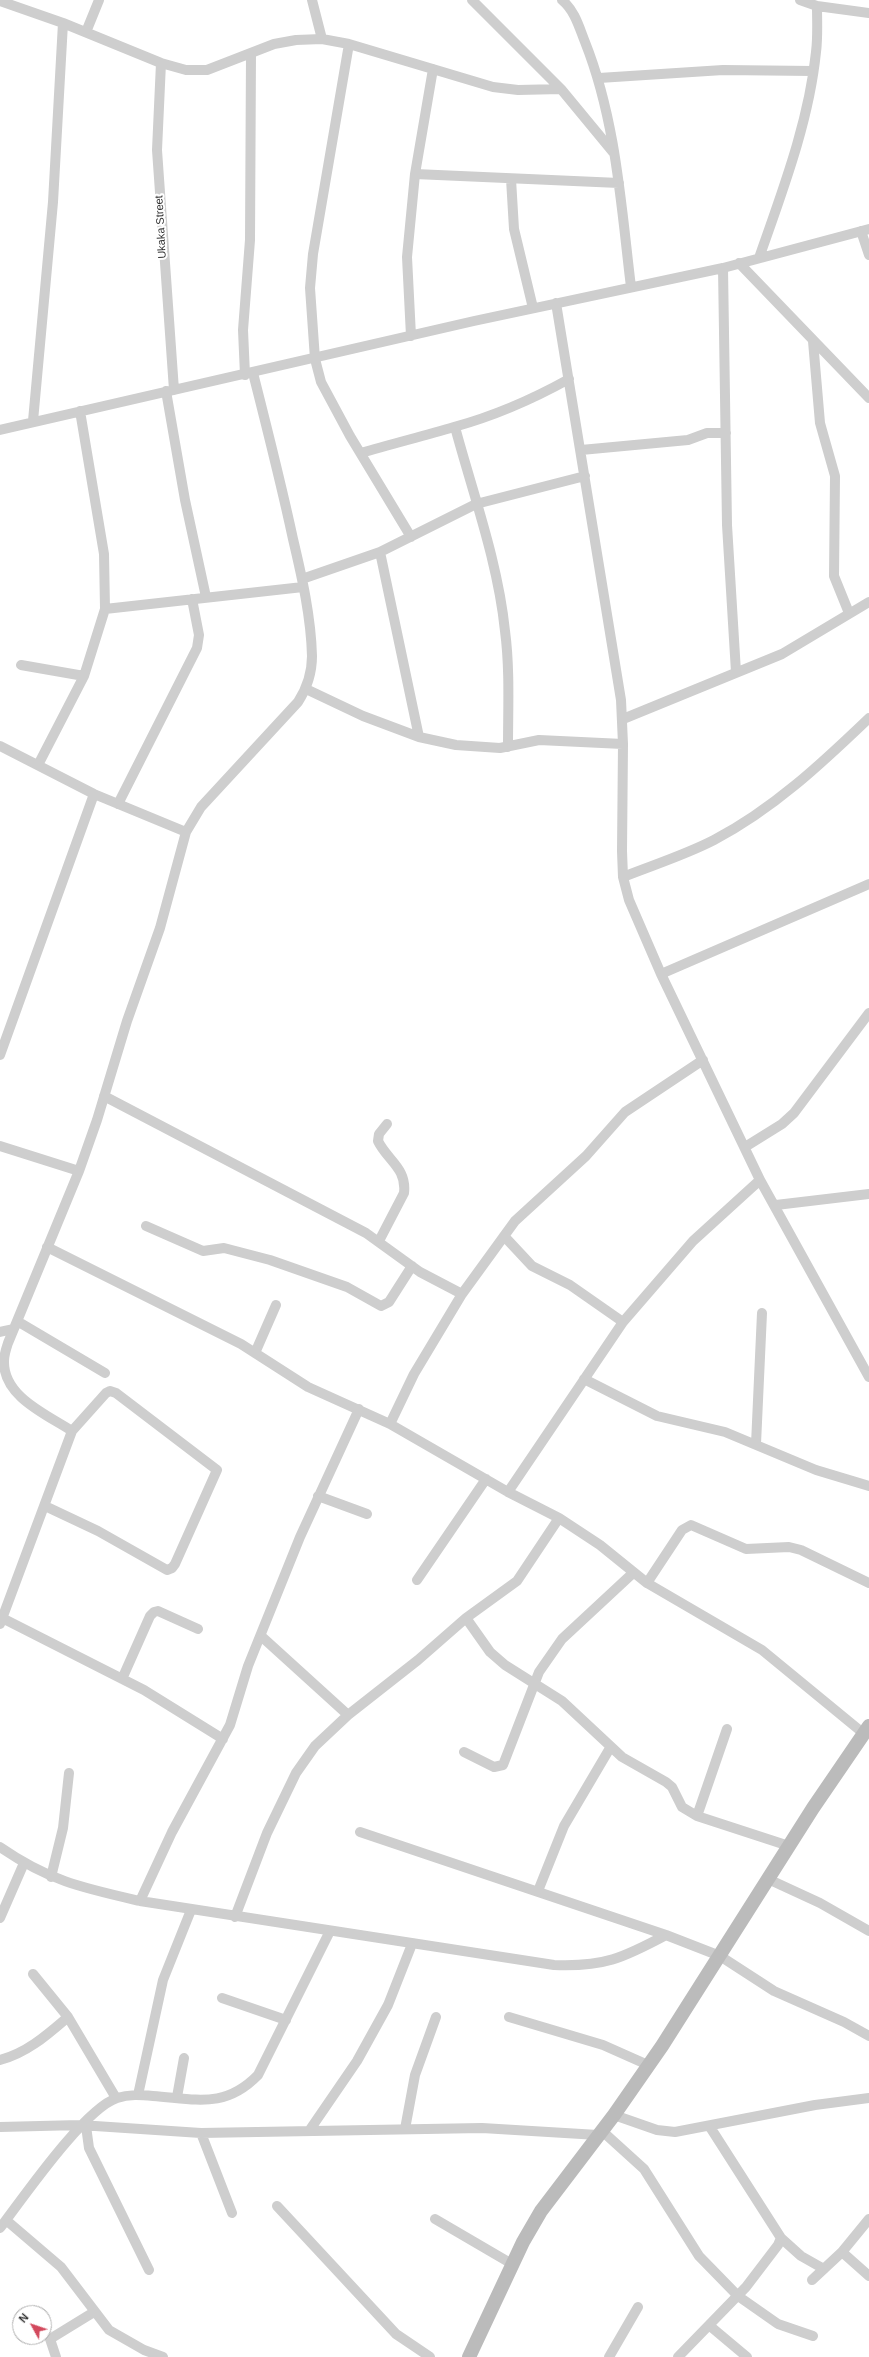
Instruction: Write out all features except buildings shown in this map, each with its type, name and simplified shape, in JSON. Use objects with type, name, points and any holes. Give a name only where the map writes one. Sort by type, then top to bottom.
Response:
[{"type":"street","points":[[86,32],[99,0]]},
{"type":"street","points":[[312,0],[322,39]]},
{"type":"street","points":[[472,0],[561,89],[615,154]]},
{"type":"street","points":[[800,0],[817,6],[869,13]]},
{"type":"street","points":[[0,1],[63,23],[161,63],[196,71],[207,70],[274,44],[296,40],[322,39],[349,44],[493,87],[518,90],[561,89]]},
{"type":"street","points":[[566,1],[578,23],[599,78],[615,154],[631,287]]},
{"type":"street","points":[[759,258],[788,176],[813,71],[816,51],[817,6]]},
{"type":"street","points":[[33,421],[53,202],[63,23]]},
{"type":"street","points":[[349,44],[313,254],[310,288],[315,359],[328,396],[360,454],[411,537]]},
{"type":"street","points":[[72,1431],[20,1397],[9,1381],[4,1362],[15,1325],[79,1171],[127,1021],[160,928],[186,832],[201,807],[298,702],[306,689],[312,656],[303,583],[278,467],[249,374],[243,330],[250,240],[251,53]]},
{"type":"street","name":"Ukaka Street","points":[[161,63],[157,150],[170,391],[185,500],[206,597]]},
{"type":"street","points":[[410,336],[407,257],[415,174],[433,68]]},
{"type":"street","points":[[599,78],[716,70],[813,71]]},
{"type":"street","points":[[415,174],[618,183]]},
{"type":"street","points":[[511,179],[514,229],[533,308]]},
{"type":"street","points":[[0,430],[33,421],[249,374],[533,308],[723,268],[865,230],[869,255]]},
{"type":"street","points":[[739,263],[869,398]]},
{"type":"street","points":[[723,268],[730,602],[736,672]]},
{"type":"street","points":[[556,303],[581,450],[623,719],[623,877],[630,900],[661,974],[760,1180],[776,1206],[869,1377]]},
{"type":"street","points":[[813,341],[820,423],[835,476],[834,576],[849,613]]},
{"type":"street","points":[[360,454],[408,438],[455,427],[524,402],[569,379]]},
{"type":"street","points":[[38,765],[84,676],[105,609],[104,554],[80,412]]},
{"type":"street","points":[[455,427],[496,573],[505,630],[509,671],[508,747]]},
{"type":"street","points":[[581,450],[688,440],[707,433],[726,433]]},
{"type":"street","points":[[105,609],[192,599],[303,583],[380,552],[476,504],[585,476]]},
{"type":"street","points":[[380,552],[420,737]]},
{"type":"street","points":[[118,804],[197,648],[198,635],[192,599]]},
{"type":"street","points":[[623,719],[782,654],[806,642],[849,613],[869,602]]},
{"type":"street","points":[[21,665],[84,676]]},
{"type":"street","points":[[306,689],[363,716],[420,737],[456,745],[500,748],[539,740],[624,744]]},
{"type":"street","points":[[623,877],[713,840],[752,817],[800,782],[869,718]]},
{"type":"street","points":[[0,746],[94,794],[186,832]]},
{"type":"street","points":[[0,1056],[94,794]]},
{"type":"street","points":[[661,974],[869,884]]},
{"type":"street","points":[[745,1147],[782,1124],[794,1113],[869,1013]]},
{"type":"street","points":[[390,1424],[414,1374],[462,1294],[515,1221],[586,1156],[625,1112],[703,1060]]},
{"type":"street","points":[[104,1096],[379,1241],[412,1266],[462,1294]]},
{"type":"street","points":[[379,1241],[404,1193],[405,1186],[400,1169],[378,1141],[379,1134],[387,1124]]},
{"type":"street","points":[[0,1146],[79,1171]]},
{"type":"street","points":[[508,1492],[624,1322],[693,1241],[760,1180]]},
{"type":"street","points":[[776,1206],[869,1194]]},
{"type":"street","points":[[146,1226],[203,1251],[224,1248],[270,1260],[347,1287],[381,1306],[389,1302],[412,1266]]},
{"type":"street","points":[[504,1236],[532,1266],[570,1285],[624,1322]]},
{"type":"street","points":[[47,1247],[226,1336],[308,1387],[390,1424],[508,1492],[559,1518],[600,1545],[647,1583],[762,1650],[866,1729],[788,1846],[720,1956],[648,2065],[614,2115],[541,2211],[512,2264],[469,2357]]},
{"type":"street","points":[[255,1353],[276,1305]]},
{"type":"street","points":[[756,1444],[762,1313]]},
{"type":"street","points":[[0,1332],[15,1325]]},
{"type":"street","points":[[15,1325],[105,1373]]},
{"type":"street","points":[[584,1380],[657,1416],[725,1432],[816,1470],[869,1486]]},
{"type":"street","points":[[45,1506],[98,1531],[167,1570],[172,1568],[175,1564],[217,1474],[214,1467],[110,1391],[106,1393],[72,1431],[45,1506],[1,1619],[122,1679],[223,1739]]},
{"type":"street","points":[[140,1901],[172,1832],[223,1739],[261,1636],[318,1496],[359,1409]]},
{"type":"street","points":[[417,1580],[486,1478]]},
{"type":"street","points":[[318,1496],[367,1514]]},
{"type":"street","points":[[235,1917],[267,1832],[296,1773],[315,1746],[348,1715],[418,1660],[466,1618],[517,1581],[559,1518]]},
{"type":"street","points":[[647,1583],[682,1530],[691,1525],[746,1549],[789,1547],[801,1550],[869,1583]]},
{"type":"street","points":[[464,1752],[494,1767],[503,1765],[534,1684],[562,1639],[633,1573]]},
{"type":"street","points":[[122,1679],[150,1616],[154,1612],[158,1611],[198,1629]]},
{"type":"street","points":[[466,1618],[490,1652],[505,1665],[574,1710],[610,1748],[622,1757],[666,1782],[672,1787],[682,1807],[697,1816],[788,1846]]},
{"type":"street","points":[[261,1636],[348,1715]]},
{"type":"street","points":[[697,1816],[727,1730]]},
{"type":"street","points":[[538,1892],[564,1826],[610,1748]]},
{"type":"street","points":[[51,1877],[63,1828],[69,1772]]},
{"type":"street","points":[[360,1832],[666,1935],[720,1956],[774,1991],[844,2022],[869,2036]]},
{"type":"street","points":[[0,1847],[24,1863],[51,1877],[78,1887],[140,1901],[235,1917],[554,1965],[580,1966],[600,1964],[629,1954],[666,1935]]},
{"type":"street","points":[[0,1918],[24,1863]]},
{"type":"street","points":[[768,1879],[820,1903],[869,1931]]},
{"type":"street","points":[[138,2095],[163,1980],[192,1910]]},
{"type":"street","points":[[163,2357],[144,2350],[115,2334],[94,2312],[61,2267],[3,2224],[83,2126],[116,2098],[138,2095],[212,2099],[232,2095],[246,2087],[258,2075],[330,1931]]},
{"type":"street","points":[[309,2131],[357,2061],[388,2005],[412,1944]]},
{"type":"street","points":[[33,1974],[68,2017],[116,2098]]},
{"type":"street","points":[[222,1998],[286,2020]]},
{"type":"street","points":[[0,2060],[19,2053],[41,2040],[68,2017]]},
{"type":"street","points":[[405,2129],[415,2075],[436,2017]]},
{"type":"street","points":[[509,2017],[603,2045],[648,2065]]},
{"type":"street","points":[[177,2098],[184,2058]]},
{"type":"street","points":[[614,2115],[657,2130],[675,2132],[710,2127],[815,2105],[869,2098]]},
{"type":"street","points":[[83,2126],[89,2148],[149,2270]]},
{"type":"street","points":[[0,2128],[83,2126],[202,2133],[508,2128],[600,2133],[644,2169],[699,2256],[738,2296],[778,2324],[813,2336]]},
{"type":"street","points":[[710,2127],[781,2238],[801,2256],[824,2269]]},
{"type":"street","points":[[202,2133],[232,2213]]},
{"type":"street","points":[[277,2206],[396,2334],[430,2357]]},
{"type":"street","points":[[435,2218],[512,2264]]},
{"type":"street","points":[[812,2280],[842,2252],[869,2219]]},
{"type":"street","points":[[678,2357],[738,2296],[778,2245],[781,2238]]},
{"type":"street","points":[[842,2252],[869,2276]]},
{"type":"street","points":[[609,2357],[638,2307]]},
{"type":"street","points":[[56,2357],[50,2339],[94,2312]]},
{"type":"street","points":[[710,2326],[747,2357]]}]
